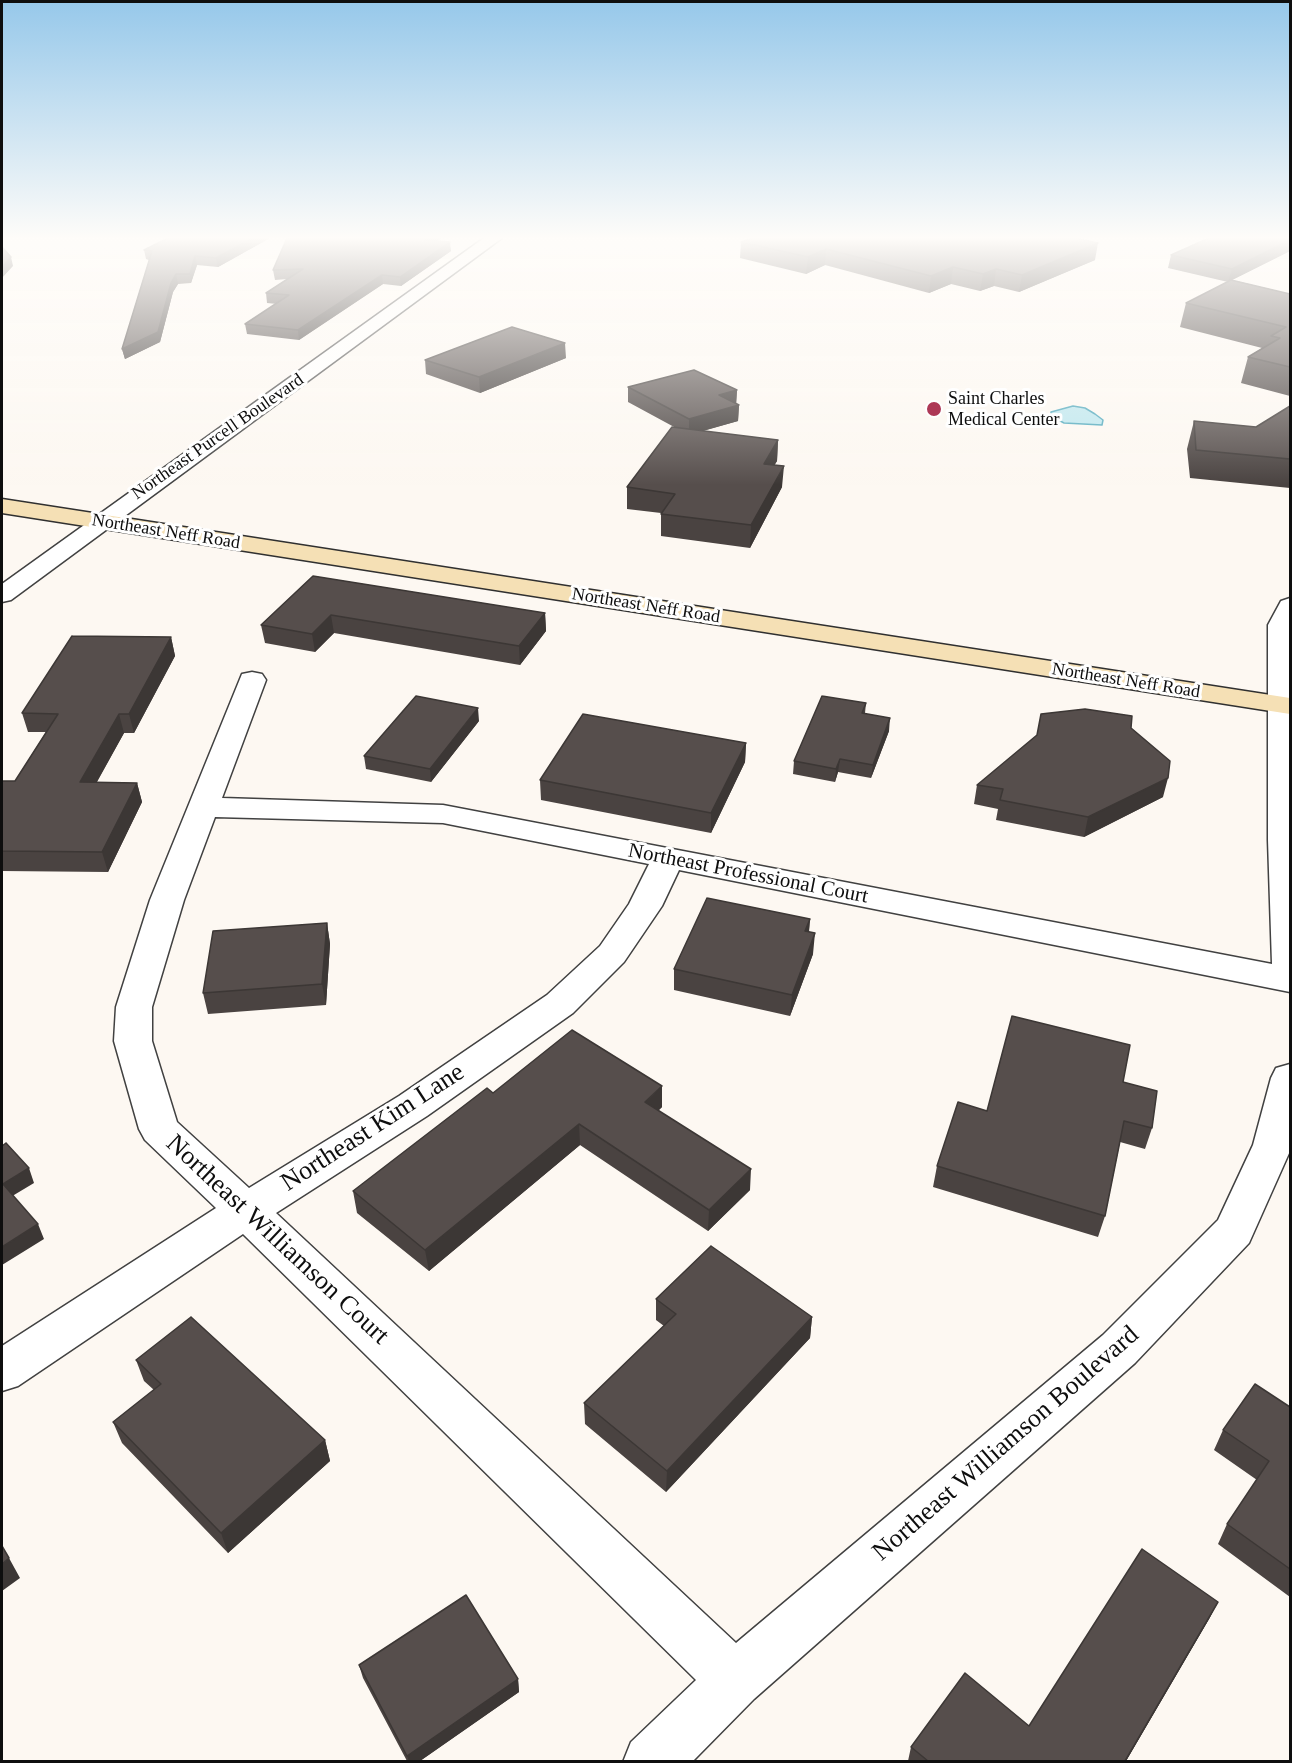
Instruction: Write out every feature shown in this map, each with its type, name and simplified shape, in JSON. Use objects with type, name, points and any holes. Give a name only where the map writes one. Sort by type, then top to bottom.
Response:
[{"type":"main road","name":"Northeast Neff Road","points":[[2,506],[1286,706]]},
{"type":"street","name":"Northeast Purcell Boulevard","points":[[2,595],[99,521],[379,320]]},
{"type":"street","points":[[1290,606],[1281,625],[1286,706],[1290,975]]},
{"type":"street","name":"Northeast Williamson Court","points":[[252,680],[167,900],[134,1007],[133,1041],[159,1128],[424,1379],[735,1680]]},
{"type":"street","name":"Northeast Professional Court","points":[[202,807],[443,814],[1290,980]]},
{"type":"street","name":"Northeast Kim Lane","points":[[2,1371],[245,1210],[413,1106],[560,1004],[612,954],[645,906],[669,858]]},
{"type":"street","name":"Northeast Williamson Boulevard","points":[[651,1761],[735,1680],[1119,1349],[1234,1231],[1282,1150],[1290,1078]]},
{"type":"water","points":[[1073,406],[1085,408],[1095,414],[1103,420],[1102,425],[1064,423],[1051,416],[1051,412]]},
{"type":"building","points":[[131,320],[161,320],[158,332],[122,349]]},
{"type":"building","points":[[251,320],[313,320],[298,330],[245,324]]},
{"type":"building","points":[[1258,320],[1290,320],[1290,367],[1248,357],[1280,338],[1271,336],[1286,327]]},
{"type":"building","points":[[512,327],[565,343],[479,377],[425,360]]},
{"type":"building","points":[[694,370],[737,390],[719,395],[739,405],[689,419],[628,387]]},
{"type":"building","points":[[1290,406],[1290,459],[1196,450],[1194,421],[1256,427]]},
{"type":"building","points":[[672,427],[778,440],[764,464],[784,466],[751,525],[661,514],[675,494],[627,487]]},
{"type":"building","points":[[313,576],[545,613],[519,646],[331,615],[312,634],[261,625]]},
{"type":"building","points":[[72,636],[171,637],[129,714],[119,714],[80,782],[137,783],[102,852],[2,851],[2,781],[15,781],[58,714],[22,713]]},
{"type":"building","points":[[416,696],[478,708],[430,769],[364,756]]},
{"type":"building","points":[[822,696],[866,703],[862,713],[890,718],[873,765],[840,759],[836,769],[794,761]]},
{"type":"building","points":[[1085,709],[1132,716],[1131,728],[1170,761],[1168,778],[1088,817],[1000,800],[1003,789],[977,785],[1037,735],[1041,714]]},
{"type":"building","points":[[583,714],[746,743],[711,813],[540,780]]},
{"type":"building","points":[[707,898],[810,919],[805,931],[815,933],[792,995],[674,969]]},
{"type":"building","points":[[327,923],[322,984],[203,993],[213,931]]},
{"type":"building","points":[[1012,1016],[1130,1045],[1123,1082],[1157,1091],[1152,1128],[1124,1121],[1105,1216],[937,1166],[958,1102],[987,1111]]},
{"type":"building","points":[[572,1030],[662,1086],[645,1102],[751,1169],[709,1210],[579,1124],[425,1250],[353,1191],[487,1088],[493,1093]]},
{"type":"building","points":[[6,1143],[29,1168],[3,1184],[38,1224],[2,1247],[2,1146]]},
{"type":"building","points":[[711,1246],[812,1317],[667,1471],[584,1403],[676,1314],[656,1299]]},
{"type":"building","points":[[191,1317],[325,1440],[221,1533],[113,1422],[161,1384],[136,1360]]},
{"type":"building","points":[[1255,1384],[1290,1407],[1290,1569],[1227,1524],[1269,1461],[1223,1430]]},
{"type":"building","points":[[2,1546],[9,1558],[2,1564]]},
{"type":"building","points":[[1142,1549],[1218,1602],[1125,1761],[928,1761],[911,1747],[965,1673],[1029,1726]]},
{"type":"building","points":[[466,1595],[518,1679],[407,1756],[359,1665]]},
{"type":"place","name":"Saint Charles Medical Center","points":[[934,409]]}]
